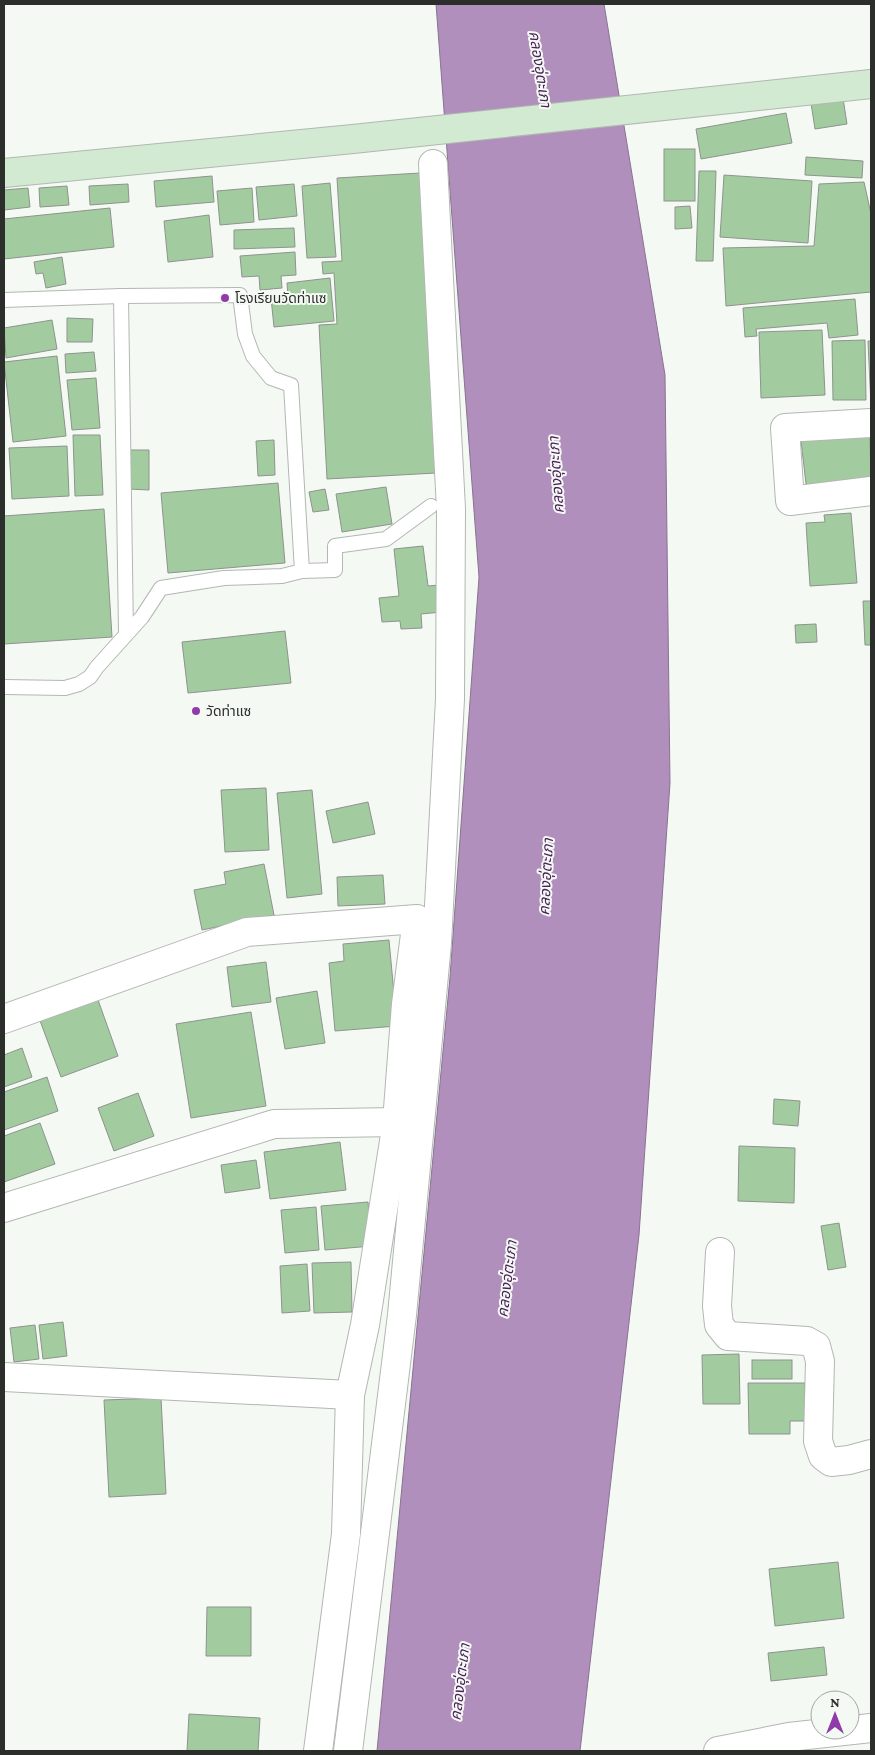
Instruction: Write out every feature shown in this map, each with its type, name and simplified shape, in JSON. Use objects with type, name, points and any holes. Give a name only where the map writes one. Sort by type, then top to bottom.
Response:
[{"type":"street","points":[[4,173],[353,139],[871,84]]},
{"type":"street","points":[[348,1751],[402,1315],[437,943],[450,700],[451,509],[433,164]]},
{"type":"street","points":[[871,423],[785,428],[790,501],[871,491]]},
{"type":"street","points":[[4,1019],[247,932],[417,919],[406,1004],[397,1122],[366,1325],[350,1395],[346,1534],[318,1751]]},
{"type":"street","points":[[4,1208],[274,1124],[397,1122]]},
{"type":"street","points":[[720,1252],[716,1306],[719,1325],[728,1336],[807,1342],[816,1346],[820,1361],[818,1442],[823,1456],[831,1462],[849,1460],[871,1454]]},
{"type":"street","points":[[4,1378],[350,1395]]},
{"type":"street","points":[[718,1751],[789,1744],[871,1728]]},
{"type":"lane","points":[[4,300],[121,296],[240,295],[245,334],[254,356],[271,378],[291,384],[302,571]]},
{"type":"lane","points":[[121,296],[126,633]]},
{"type":"lane","points":[[4,687],[65,688],[79,684],[90,677],[126,633],[142,617],[161,588],[224,578],[282,576],[302,571],[335,570],[335,546],[386,539],[431,506]]},
{"type":"water","name":"คลองอุ่ตะเภา","points":[[436,4],[604,4],[665,375],[670,783],[639,1235],[580,1751],[377,1751],[450,977],[479,577]]},
{"type":"building","points":[[843,98],[847,124],[815,129],[811,103]]},
{"type":"building","points":[[786,113],[792,143],[701,159],[696,129]]},
{"type":"building","points":[[664,149],[695,149],[695,201],[664,201]]},
{"type":"building","points":[[806,157],[863,161],[862,178],[805,175]]},
{"type":"building","points":[[699,171],[716,171],[713,261],[696,261]]},
{"type":"building","points":[[420,173],[436,473],[327,479],[319,325],[337,324],[334,273],[323,274],[322,262],[342,261],[337,178]]},
{"type":"building","points":[[724,175],[812,181],[808,243],[720,237]]},
{"type":"building","points":[[212,176],[214,202],[156,207],[154,181]]},
{"type":"building","points":[[864,182],[871,214],[871,292],[726,306],[723,248],[814,246],[819,184]]},
{"type":"building","points":[[330,183],[336,257],[307,258],[302,186]]},
{"type":"building","points":[[128,184],[129,202],[90,205],[89,186]]},
{"type":"building","points":[[294,184],[297,216],[259,220],[256,187]]},
{"type":"building","points":[[67,186],[69,205],[40,207],[39,188]]},
{"type":"building","points":[[28,188],[30,207],[4,210],[4,190]]},
{"type":"building","points":[[252,188],[254,222],[220,225],[217,191]]},
{"type":"building","points":[[690,206],[692,228],[675,229],[675,207]]},
{"type":"building","points":[[110,208],[114,247],[4,259],[4,219]]},
{"type":"building","points":[[209,215],[213,257],[168,262],[164,221]]},
{"type":"building","points":[[294,228],[295,247],[234,249],[234,230]]},
{"type":"building","points":[[295,252],[296,275],[281,276],[282,288],[260,290],[259,276],[242,277],[240,256]]},
{"type":"building","points":[[62,257],[66,284],[46,288],[43,273],[36,274],[34,262]]},
{"type":"building","points":[[330,278],[334,321],[274,327],[271,298],[288,296],[287,283]]},
{"type":"building","points":[[855,299],[858,335],[829,338],[827,323],[756,329],[757,336],[745,337],[743,308]]},
{"type":"building","points":[[67,318],[93,319],[92,342],[67,342]]},
{"type":"building","points":[[52,320],[57,349],[6,358],[4,328]]},
{"type":"building","points":[[822,330],[825,395],[761,398],[759,332]]},
{"type":"building","points":[[865,340],[866,400],[833,400],[832,341]]},
{"type":"building","points":[[868,341],[871,341],[871,406]]},
{"type":"building","points":[[94,352],[96,371],[66,373],[65,354]]},
{"type":"building","points":[[57,356],[66,436],[13,442],[4,362]]},
{"type":"building","points":[[96,378],[100,428],[72,430],[67,380]]},
{"type":"building","points":[[870,434],[871,485],[807,492],[801,441]]},
{"type":"building","points":[[73,435],[100,435],[103,495],[75,496]]},
{"type":"building","points":[[274,440],[275,475],[258,476],[256,441]]},
{"type":"building","points":[[67,446],[69,496],[12,499],[9,448]]},
{"type":"building","points":[[129,450],[149,450],[149,490],[129,489]]},
{"type":"building","points":[[278,483],[285,563],[168,573],[161,493]]},
{"type":"building","points":[[386,487],[392,524],[342,532],[336,494]]},
{"type":"building","points":[[325,489],[329,510],[313,512],[309,492]]},
{"type":"building","points":[[104,509],[112,637],[4,644],[4,516]]},
{"type":"building","points":[[851,513],[857,583],[810,586],[806,523],[825,522],[824,515]]},
{"type":"building","points":[[423,546],[428,586],[439,585],[442,612],[421,614],[422,628],[401,629],[400,621],[382,622],[379,598],[399,596],[394,549]]},
{"type":"building","points":[[863,601],[871,601],[871,645],[865,645]]},
{"type":"building","points":[[816,624],[817,642],[796,643],[795,625]]},
{"type":"building","points":[[285,631],[291,683],[188,693],[182,642]]},
{"type":"building","points":[[266,788],[269,850],[225,852],[221,790]]},
{"type":"building","points":[[312,790],[322,894],[287,898],[277,793]]},
{"type":"building","points":[[368,802],[375,834],[333,843],[326,811]]},
{"type":"building","points":[[264,864],[274,915],[202,930],[194,890],[226,884],[224,872]]},
{"type":"building","points":[[383,875],[385,904],[338,906],[337,877]]},
{"type":"building","points":[[389,940],[397,1026],[335,1031],[329,963],[344,961],[343,944]]},
{"type":"building","points":[[266,962],[271,1002],[232,1007],[227,967]]},
{"type":"building","points":[[317,991],[325,1043],[285,1049],[276,998]]},
{"type":"building","points":[[97,997],[118,1056],[61,1077],[39,1018]]},
{"type":"building","points":[[251,1012],[266,1106],[191,1118],[176,1024]]},
{"type":"building","points":[[22,1048],[32,1077],[4,1087],[4,1055]]},
{"type":"building","points":[[47,1077],[58,1111],[4,1130],[4,1092]]},
{"type":"building","points":[[138,1093],[154,1136],[114,1151],[98,1108]]},
{"type":"building","points":[[774,1099],[800,1101],[798,1126],[773,1124]]},
{"type":"building","points":[[40,1123],[55,1164],[4,1182],[4,1136]]},
{"type":"building","points":[[340,1142],[346,1190],[270,1199],[264,1152]]},
{"type":"building","points":[[739,1146],[795,1148],[794,1203],[738,1201]]},
{"type":"building","points":[[256,1160],[260,1188],[225,1193],[221,1165]]},
{"type":"building","points":[[368,1202],[372,1246],[325,1250],[321,1206]]},
{"type":"building","points":[[316,1207],[319,1250],[285,1253],[281,1210]]},
{"type":"building","points":[[839,1223],[846,1267],[828,1270],[821,1226]]},
{"type":"building","points":[[351,1262],[352,1312],[314,1313],[312,1263]]},
{"type":"building","points":[[307,1264],[310,1311],[282,1313],[280,1266]]},
{"type":"building","points":[[63,1322],[67,1356],[43,1359],[39,1325]]},
{"type":"building","points":[[35,1325],[39,1359],[14,1362],[10,1328]]},
{"type":"building","points":[[739,1354],[740,1404],[703,1404],[702,1355]]},
{"type":"building","points":[[752,1360],[792,1360],[792,1379],[752,1379]]},
{"type":"building","points":[[748,1383],[805,1383],[805,1421],[790,1421],[790,1434],[749,1434]]},
{"type":"building","points":[[161,1398],[166,1494],[109,1497],[104,1400]]},
{"type":"building","points":[[838,1562],[844,1618],[775,1626],[769,1569]]},
{"type":"building","points":[[207,1607],[251,1607],[251,1656],[206,1656]]},
{"type":"building","points":[[824,1647],[827,1675],[771,1681],[768,1653]]},
{"type":"building","points":[[189,1714],[260,1718],[258,1751],[187,1751]]},
{"type":"place","name":"โรงเรียนวัดท่าแซ","points":[[225,298]]},
{"type":"place","name":"วัดท่าแซ","points":[[196,711]]}]
